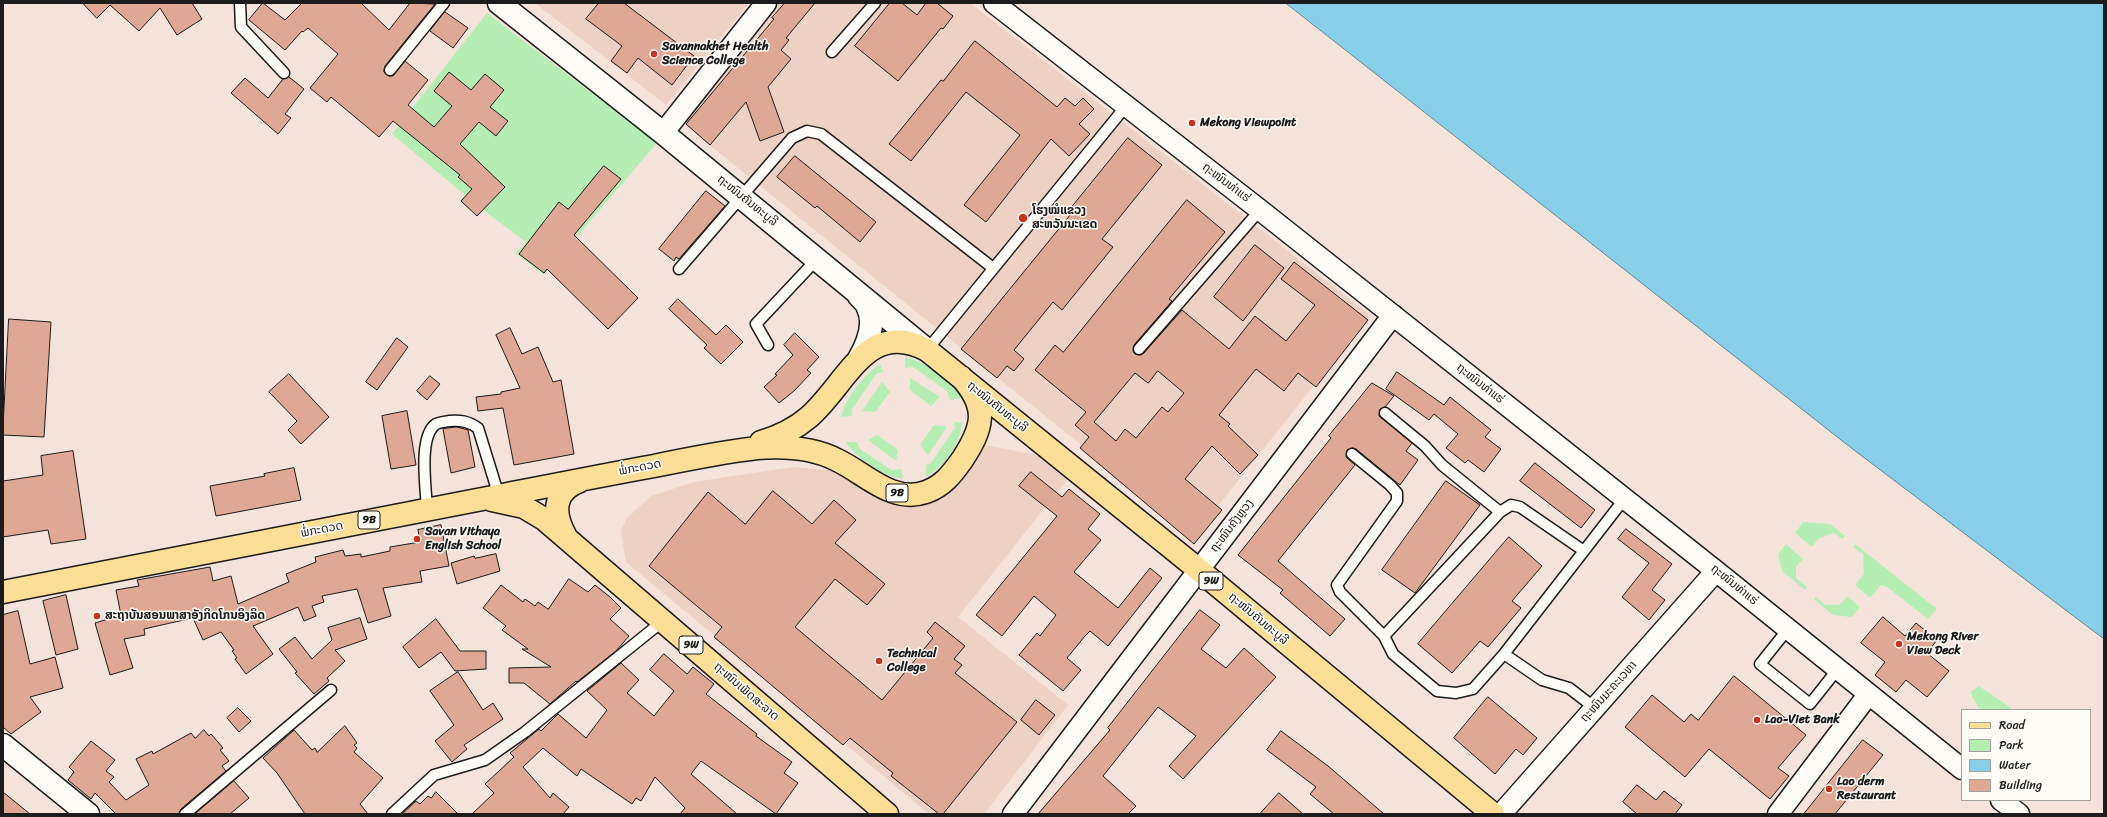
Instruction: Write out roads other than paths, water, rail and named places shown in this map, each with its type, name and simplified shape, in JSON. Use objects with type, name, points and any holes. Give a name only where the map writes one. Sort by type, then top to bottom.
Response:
[{"type":"main road","name":"9B","points":[[735,450],[773,439],[803,421],[829,396],[859,359],[870,349],[888,341],[899,340],[914,343],[927,350]]},
{"type":"main road","name":"ຖະໜົນຄັນທະບູລີ","points":[[927,350],[1199,570],[1492,814]]},
{"type":"main road","name":"9B","points":[[735,450],[791,446],[836,459],[880,486],[893,492],[908,495],[924,493],[938,487],[950,477],[978,434],[981,419],[979,404],[972,390],[961,377]]},
{"type":"main road","name":"ພໍ່ກະດວດ","points":[[3,592],[427,508],[735,450]]},
{"type":"main road","points":[[566,537],[557,517],[556,506],[566,489],[574,483],[585,479]]},
{"type":"main road","name":"ຖະໜົນເພັດສະລາດ","points":[[491,497],[524,507],[544,519],[887,814]]},
{"type":"street","name":"ຖະໜົນຄັນທະບູລີ","points":[[499,3],[663,133],[927,350]]},
{"type":"street","points":[[663,133],[766,3]]},
{"type":"street","name":"ຖະໜົນທ່າແຮ່","points":[[994,3],[1260,210],[1625,498],[1868,695],[1961,768]]},
{"type":"street","points":[[853,288],[868,308],[870,319],[868,340],[859,359]]},
{"type":"street","name":"ຖະໜົນຄັງຫຼວງ","points":[[1013,814],[1393,315]]},
{"type":"street","name":"ຖະໜົນມະຄະເວຫາ","points":[[1501,814],[1716,571]]},
{"type":"street","points":[[1778,814],[1868,695]]},
{"type":"street","points":[[3,745],[88,814]]},
{"type":"street","points":[[2002,801],[2019,814]]},
{"type":"lane","points":[[240,3],[241,27],[284,73]]},
{"type":"lane","points":[[390,70],[444,3]]},
{"type":"lane","points":[[832,52],[874,3]]},
{"type":"lane","points":[[927,350],[992,268],[1126,106]]},
{"type":"lane","points":[[679,269],[792,138],[807,131],[821,134],[992,268]]},
{"type":"lane","points":[[1139,349],[1260,210]]},
{"type":"lane","points":[[768,345],[756,324],[817,259]]},
{"type":"lane","points":[[1385,413],[1425,446],[1442,465],[1500,512]]},
{"type":"lane","points":[[427,508],[425,446],[432,428],[438,423],[458,420],[470,422],[478,428],[491,497]]},
{"type":"lane","points":[[1352,454],[1390,485],[1397,493],[1397,501],[1340,579],[1338,585],[1340,592],[1384,636],[1393,654],[1438,691],[1456,693],[1473,689],[1504,654],[1625,498]]},
{"type":"lane","points":[[1384,636],[1500,512],[1510,505],[1520,507],[1584,551]]},
{"type":"lane","points":[[392,814],[434,775],[486,760],[525,732],[663,621]]},
{"type":"lane","points":[[1788,629],[1760,664],[1810,704],[1837,670]]},
{"type":"lane","points":[[1504,654],[1542,680],[1569,688],[1595,708]]},
{"type":"lane","points":[[185,814],[331,690]]},
{"type":"water","points":[[1286,3],[2104,3],[2104,639],[1850,447]]},
{"type":"place","name":"Savannakhet Health Science College","points":[[654,54]]},
{"type":"place","name":"Mekong Viewpoint","points":[[1192,123]]},
{"type":"place","name":"ໂຮງໝໍແຂວງ ສະຫວັນນະເຂດ","points":[[1023,218]]},
{"type":"place","name":"Savan Vithaya English School","points":[[417,539]]},
{"type":"place","name":"ສະຖາບັນສອນພາສາອັງກິດໂກນອິງລິດ","points":[[97,616]]},
{"type":"place","name":"Mekong River View Deck","points":[[1899,644]]},
{"type":"place","name":"Technical College","points":[[879,661]]},
{"type":"place","name":"Lao-Viet Bank","points":[[1757,720]]},
{"type":"place","name":"Lao derm Restaurant","points":[[1829,789]]}]
